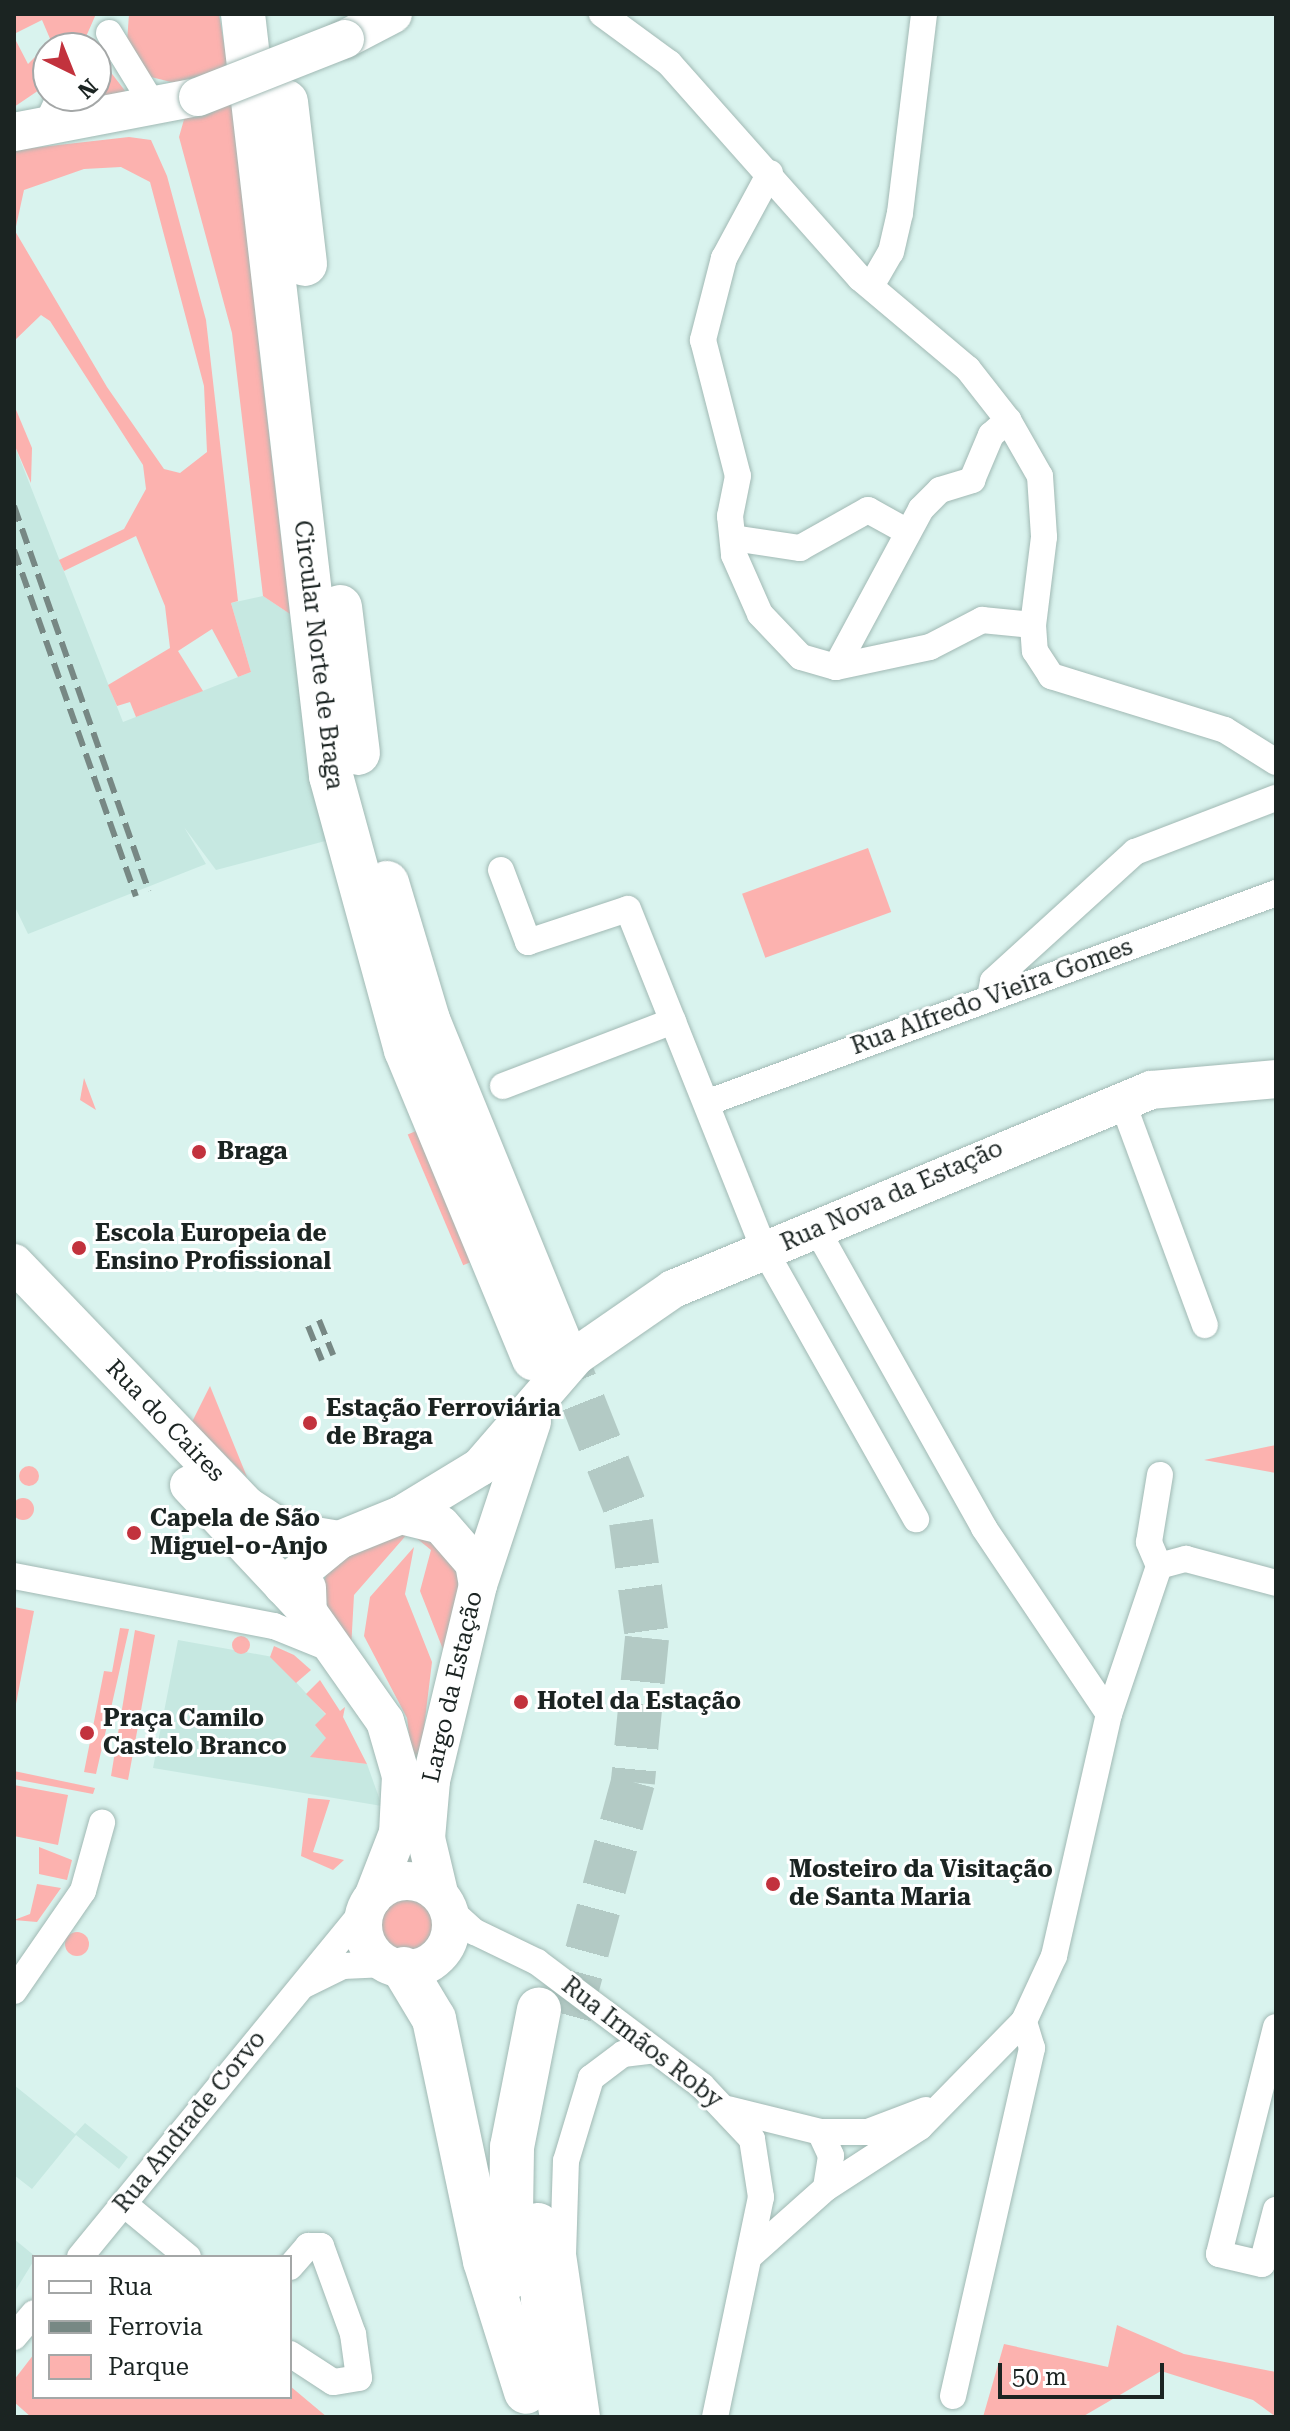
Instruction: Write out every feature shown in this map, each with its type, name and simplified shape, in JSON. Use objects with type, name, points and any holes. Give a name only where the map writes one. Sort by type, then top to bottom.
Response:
[{"type":"highway","name":"Circular Norte de Braga","points":[[243,14],[331,776],[376,960],[406,1050],[546,1365]]},
{"type":"highway","name":"Circular Norte de Braga","points":[[273,14],[344,652],[375,838],[428,1020],[546,1365]]},
{"type":"highway","points":[[395,1966],[434,2019],[485,2261],[529,2404]]},
{"type":"highway","points":[[529,2404],[507,2210],[519,2099],[554,2013],[551,2094],[538,2211],[545,2330],[562,2417]]},
{"type":"main road","points":[[35,122],[155,108],[198,97],[345,39],[393,14]]},
{"type":"main road","name":"Rua Nova da Estação","points":[[401,1515],[480,1467],[546,1365],[576,1356],[632,1314],[765,1251],[1151,1090],[1276,1079]]},
{"type":"main road","name":"Rua do Caires","points":[[14,1263],[247,1506],[285,1531],[331,1546]]},
{"type":"main road","name":"Rua do Caires","points":[[14,1300],[296,1599]]},
{"type":"main road","name":"Rua Nova da Estação","points":[[478,1585],[546,1365]]},
{"type":"main road","points":[[296,1599],[331,1546],[401,1515]]},
{"type":"main road","name":"Largo da Estação","points":[[401,1515],[449,1530],[474,1563],[478,1585],[431,1781],[426,1838],[443,1901]]},
{"type":"main road","name":"Largo da Estação","points":[[296,1599],[385,1721],[401,1776],[398,1833],[370,1902]]},
{"type":"main road","points":[[413,1881],[443,1901],[448,1943],[422,1967],[395,1966],[368,1945],[370,1902],[413,1881]]},
{"type":"street","points":[[602,14],[669,63],[871,286],[968,369],[1008,420],[1040,476],[1044,537],[1033,625],[1035,651],[1051,676],[1225,730],[1276,762]]},
{"type":"street","points":[[871,286],[891,252],[900,213],[924,14]]},
{"type":"street","points":[[111,23],[155,108]]},
{"type":"street","points":[[770,173],[724,258],[703,340],[738,476],[733,538],[743,583],[779,640],[801,657],[836,667],[930,647],[982,620],[1033,625]]},
{"type":"street","points":[[836,667],[906,531],[940,490],[972,480],[991,435],[1008,420]]},
{"type":"street","points":[[733,538],[800,548],[868,510],[906,531]]},
{"type":"street","points":[[990,997],[993,981],[1135,852],[1276,798]]},
{"type":"street","points":[[501,870],[528,942],[628,909],[709,1102],[765,1251],[916,1519]]},
{"type":"street","name":"Rua Alfredo Vieira Gomes","points":[[709,1102],[1276,893]]},
{"type":"street","points":[[503,1086],[673,1021]]},
{"type":"street","points":[[1122,1101],[1205,1325]]},
{"type":"street","points":[[817,1230],[984,1528],[1109,1714]]},
{"type":"street","points":[[1159,1566],[1149,1542],[1160,1475]]},
{"type":"street","points":[[752,2254],[826,2188],[941,2105],[1024,2021],[1054,1956],[1109,1714],[1146,1589],[1159,1566],[1186,1559],[1276,1583]]},
{"type":"street","points":[[14,1576],[231,1617],[290,1631],[335,1652]]},
{"type":"street","points":[[231,1617],[296,1599]]},
{"type":"street","points":[[14,1991],[83,1891],[102,1823]]},
{"type":"street","name":"Rua Irmãos Roby","points":[[443,1901],[475,1932],[537,1962],[654,2050],[728,2109],[752,2139],[761,2176],[752,2254],[715,2417]]},
{"type":"street","name":"Rua Andrade Corvo","points":[[82,2255],[370,1902]]},
{"type":"street","name":"Rua Andrade Corvo","points":[[301,1987],[343,1966],[395,1966]]},
{"type":"street","points":[[953,2396],[1031,2056],[1024,2021]]},
{"type":"street","points":[[1276,2027],[1219,2254],[1262,2264],[1276,2210]]},
{"type":"street","points":[[587,2417],[563,2255],[566,2161],[591,2078],[623,2054],[654,2050]]},
{"type":"street","points":[[728,2109],[820,2132],[868,2132],[941,2105]]},
{"type":"street","points":[[820,2132],[831,2156],[826,2188]]},
{"type":"street","points":[[124,2204],[186,2255]]},
{"type":"street","points":[[292,2265],[308,2246],[321,2246],[353,2334],[359,2378],[333,2382],[292,2355]]},
{"type":"street","points":[[14,2337],[32,2315]]},
{"type":"shaded area","points":[[14,444],[123,722],[251,672],[231,603],[263,596],[290,614],[329,840],[216,870],[184,827],[206,864],[28,934],[14,905]]},
{"type":"shaded area","points":[[178,1640],[273,1657],[326,1715],[327,1738],[311,1757],[367,1764],[382,1806],[153,1768]]},
{"type":"shaded area","points":[[14,2085],[75,2134],[85,2123],[128,2157],[119,2169],[76,2135],[32,2189],[14,2175]]},
{"type":"shaded area","points":[[14,2239],[34,2255],[32,2264],[14,2293]]},
{"type":"green space","points":[[14,14],[96,14],[88,32],[47,32],[42,20],[14,34]]},
{"type":"green space","points":[[129,14],[219,14],[228,67],[183,85],[147,76],[127,42]]},
{"type":"green space","points":[[14,37],[28,64],[32,60],[32,95],[14,107]]},
{"type":"green space","points":[[112,74],[129,96],[112,99]]},
{"type":"green space","points":[[233,101],[290,614],[263,596],[232,333],[179,137],[185,116]]},
{"type":"green space","points":[[129,137],[151,140],[167,176],[206,320],[238,601],[231,603],[251,672],[238,677],[212,629],[178,651],[203,691],[136,717],[130,702],[117,706],[108,685],[170,648],[165,606],[136,536],[64,571],[59,560],[124,529],[146,489],[143,465],[50,321],[41,315],[14,341],[14,150]],"holes":[[[121,167],[150,182],[204,386],[207,452],[180,473],[164,469],[107,387],[15,231],[24,190],[84,169]]]},
{"type":"green space","points":[[14,405],[32,448],[31,483],[14,444]]},
{"type":"green space","points":[[868,848],[891,912],[765,958],[742,894]]},
{"type":"green space","points":[[84,1078],[96,1110],[80,1100]]},
{"type":"green space","points":[[416,1131],[471,1262],[463,1265],[408,1135]]},
{"type":"green space","points":[[210,1386],[247,1477],[192,1422]]},
{"type":"green space","points":[[1276,1445],[1276,1473],[1204,1460]]},
{"type":"green space","points":[[29,1466],[36,1469],[39,1476],[36,1483],[29,1486],[22,1483],[19,1476],[22,1469]]},
{"type":"green space","points":[[19,1498],[27,1498],[34,1509],[27,1520],[19,1520],[12,1513],[12,1505]]},
{"type":"green space","points":[[418,1526],[463,1573],[446,1657],[420,1591],[431,1550],[409,1532],[354,1595],[351,1649],[319,1597],[331,1560]]},
{"type":"green space","points":[[414,1547],[405,1594],[432,1662],[415,1802],[417,1872],[404,1870],[414,1777],[407,1718],[364,1636],[370,1597]]},
{"type":"green space","points":[[14,1607],[34,1611],[14,1714]]},
{"type":"green space","points":[[120,1628],[129,1629],[96,1774],[84,1772],[104,1671],[112,1672]]},
{"type":"green space","points":[[135,1630],[155,1635],[128,1780],[111,1776]]},
{"type":"green space","points":[[241,1636],[250,1645],[241,1654],[232,1645]]},
{"type":"green space","points":[[274,1646],[294,1655],[311,1670],[296,1683],[270,1657]]},
{"type":"green space","points":[[320,1680],[340,1711],[345,1707],[343,1717],[367,1764],[310,1757],[326,1738],[315,1725],[326,1714],[306,1694]]},
{"type":"green space","points":[[14,1771],[95,1788],[93,1794],[14,1779]]},
{"type":"green space","points":[[14,1785],[68,1795],[58,1845],[14,1836]]},
{"type":"green space","points":[[308,1798],[330,1800],[313,1852],[344,1860],[333,1870],[301,1856]]},
{"type":"green space","points":[[39,1847],[72,1860],[67,1880],[39,1874]]},
{"type":"green space","points":[[37,1884],[61,1888],[37,1922],[14,1920],[30,1914]]},
{"type":"green space","points":[[401,1890],[415,1890],[427,1895],[436,1904],[441,1923],[439,1936],[432,1947],[415,1956],[401,1956],[389,1951],[380,1942],[375,1930],[375,1916],[380,1904],[389,1895]]},
{"type":"green space","points":[[77,1932],[86,1935],[89,1944],[86,1953],[77,1956],[68,1953],[65,1944],[68,1935]]},
{"type":"green space","points":[[1117,2325],[1184,2354],[1276,2372],[1276,2417],[1253,2400],[1161,2371],[1082,2417],[983,2417],[1004,2344],[1108,2367]]},
{"type":"green space","points":[[32,2357],[32,2399],[292,2399],[292,2388],[327,2417],[31,2417],[14,2402],[14,2380]]},
{"type":"tunnel","points":[[559,1341],[631,1522],[647,1638],[633,1782],[569,2017]]},
{"type":"railway","points":[[14,506],[149,891]]},
{"type":"railway","points":[[14,550],[136,896]]},
{"type":"railway","points":[[319,1320],[333,1355]]},
{"type":"railway","points":[[308,1326],[322,1360]]},
{"type":"place","name":"Braga","points":[[199,1152]]},
{"type":"place","name":"Escola Europeia de Ensino Profissional","points":[[79,1248]]},
{"type":"place","name":"Estação Ferroviária de Braga","points":[[310,1423]]},
{"type":"place","name":"Capela de São Miguel-o-Anjo","points":[[134,1533]]},
{"type":"place","name":"Hotel da Estação","points":[[521,1702]]},
{"type":"place","name":"Praça Camilo Castelo Branco","points":[[87,1733]]},
{"type":"place","name":"Mosteiro da Visitação de Santa Maria","points":[[773,1884]]}]
